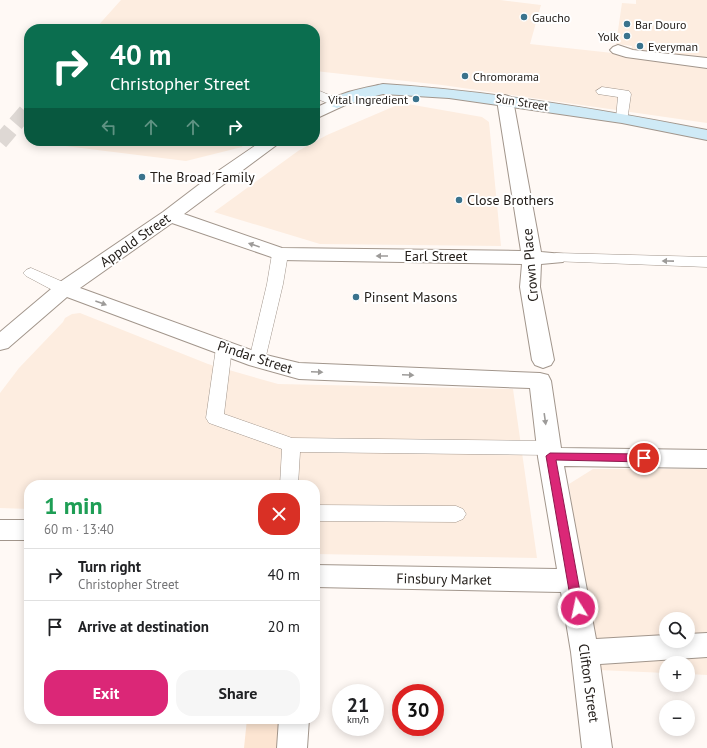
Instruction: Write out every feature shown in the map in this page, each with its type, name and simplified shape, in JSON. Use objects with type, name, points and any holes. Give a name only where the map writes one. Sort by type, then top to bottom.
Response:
[{"type":"main road","name":"Sun Street","points":[[337,103],[367,92],[396,89],[449,93],[622,118],[707,135]]},
{"type":"street","points":[[618,50],[632,54],[707,63]]},
{"type":"street","name":"Crown Place","points":[[504,100],[532,257],[530,287],[542,370]]},
{"type":"street","points":[[320,112],[337,103]]},
{"type":"street","name":"Appold Street","points":[[0,343],[64,289],[170,216],[211,184],[266,146]]},
{"type":"street","name":"Earl Street","points":[[170,216],[280,254],[556,258]]},
{"type":"street","name":"Pindar Street","points":[[64,289],[257,360],[299,371],[542,370]]},
{"type":"street","name":"Clifton Street","points":[[542,370],[550,452],[585,652],[597,748]]},
{"type":"street","points":[[550,452],[707,459]]},
{"type":"street","points":[[0,530],[24,530]]},
{"type":"street","name":"Finsbury Market","points":[[320,576],[548,581],[572,580]]},
{"type":"street","points":[[585,652],[707,645]]},
{"type":"street","points":[[292,748],[294,724]]},
{"type":"lane","points":[[602,90],[625,94],[622,118]]},
{"type":"lane","points":[[320,95],[337,103]]},
{"type":"lane","points":[[257,360],[276,284],[280,254]]},
{"type":"lane","name":"Earl Street","points":[[556,258],[707,262]]},
{"type":"lane","name":"Pindar Street","points":[[31,273],[64,289]]},
{"type":"lane","points":[[224,348],[215,418],[291,445],[550,452]]},
{"type":"lane","points":[[289,480],[291,445]]},
{"type":"lane","points":[[320,513],[456,514]]},
{"type":"shaded area","points":[[121,0],[500,0],[541,5],[530,44],[631,55],[632,46],[616,44],[622,3],[636,4],[636,0],[707,0],[707,123],[442,85],[320,72],[320,24],[99,24]]},
{"type":"shaded area","points":[[402,103],[482,117],[489,122],[501,246],[320,244],[214,212],[298,151],[307,146],[320,146],[320,139]]},
{"type":"shaded area","points":[[65,146],[242,146],[186,161]]},
{"type":"shaded area","points":[[80,313],[208,364],[278,384],[513,389],[537,558],[320,554],[320,480],[24,480],[24,509],[0,508],[0,393],[19,368],[63,322],[65,318],[72,314]]},
{"type":"shaded area","points":[[593,469],[707,469],[707,675],[695,674],[695,656],[659,656],[659,673],[598,670],[593,660],[569,484]]},
{"type":"shaded area","points":[[246,724],[285,724],[284,748],[244,748]]},
{"type":"tunnel","points":[[0,142],[24,114]]},
{"type":"place","name":"Gaucho","points":[[524,17]]},
{"type":"place","name":"Bar Douro","points":[[627,24]]},
{"type":"place","name":"Yolk","points":[[627,36]]},
{"type":"place","name":"Everyman","points":[[640,46]]},
{"type":"place","name":"Chromorama","points":[[465,76]]},
{"type":"place","name":"Vital Ingredient","points":[[416,99]]},
{"type":"place","name":"The Broad Family","points":[[142,177]]},
{"type":"place","name":"Close Brothers","points":[[459,200]]},
{"type":"place","name":"Pinsent Masons","points":[[356,297]]},
{"type":"route","points":[[578,608],[550,456],[644,458]]}]
